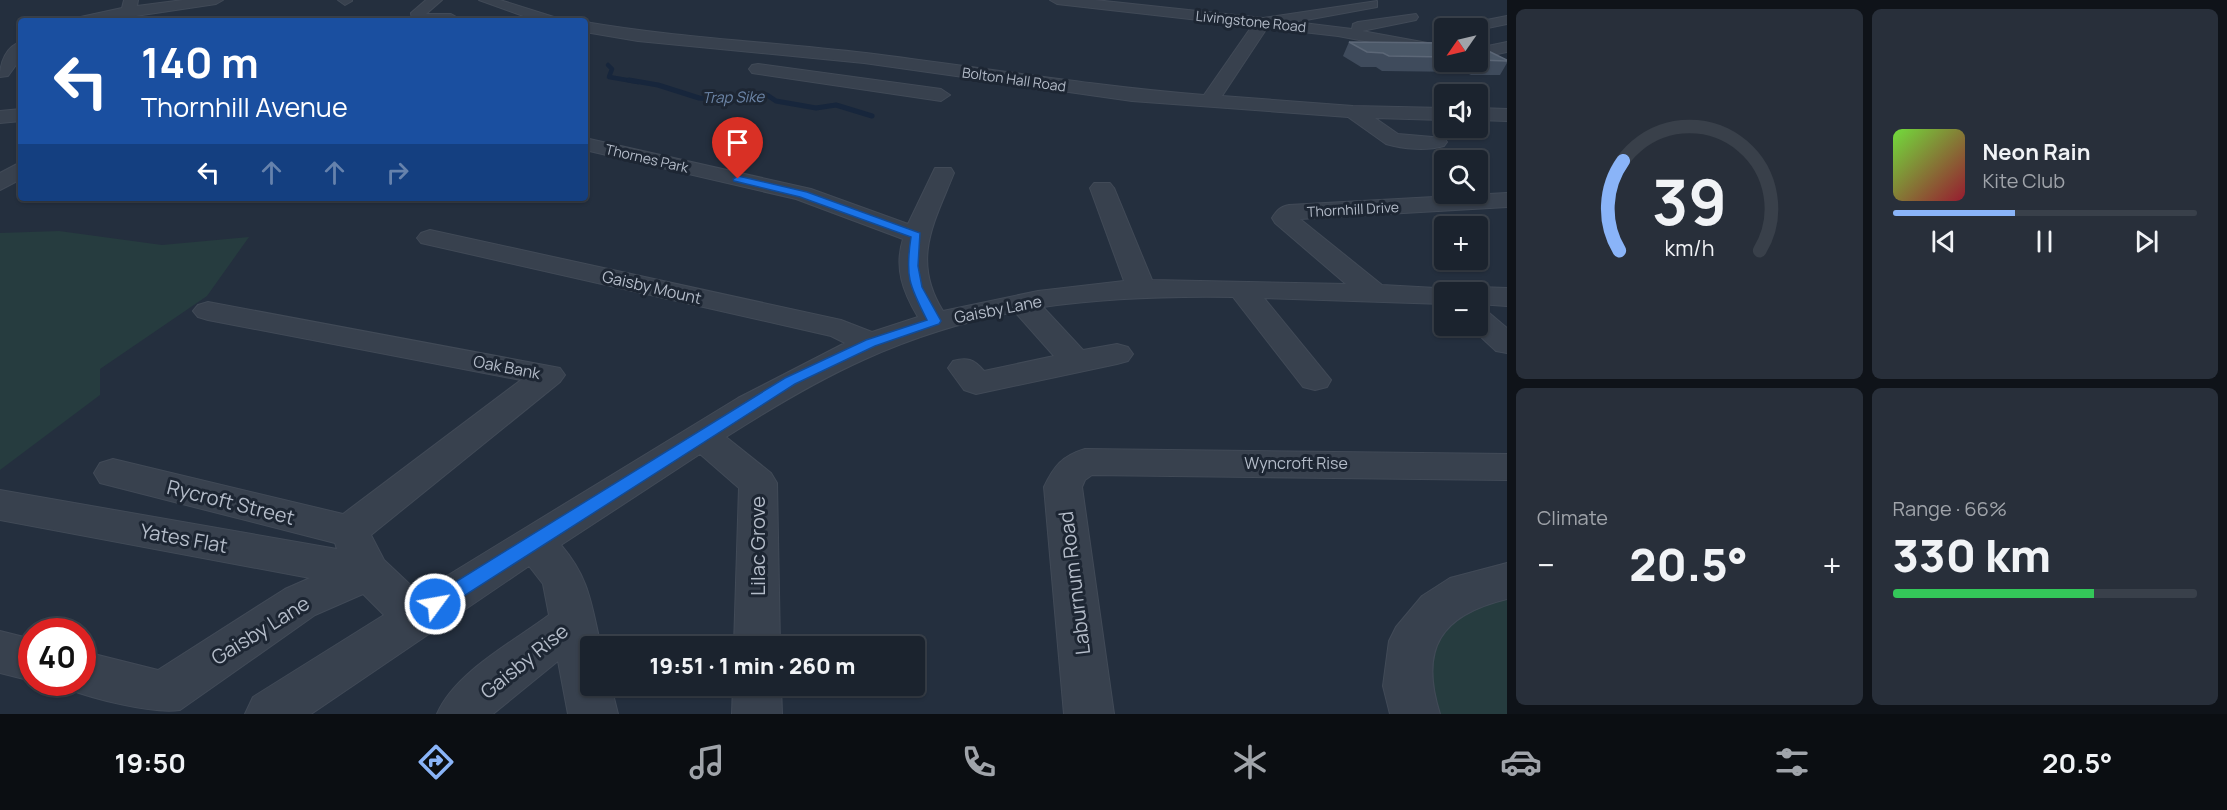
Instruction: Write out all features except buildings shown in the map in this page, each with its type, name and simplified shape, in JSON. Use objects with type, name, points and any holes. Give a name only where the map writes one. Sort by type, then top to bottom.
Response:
[{"type":"street","points":[[435,0],[418,13],[417,18],[451,18]]},
{"type":"street","points":[[486,0],[543,18]]},
{"type":"street","name":"Livingstone Road","points":[[1057,0],[1338,31],[1434,49]]},
{"type":"street","points":[[1194,15],[1233,4]]},
{"type":"street","points":[[1209,102],[1262,22],[1372,4]]},
{"type":"street","points":[[91,18],[130,6],[213,6]]},
{"type":"street","points":[[1338,31],[1410,17]]},
{"type":"street","points":[[1488,24],[1507,20]]},
{"type":"street","name":"Bolton Hall Road","points":[[588,28],[638,36],[864,58],[1121,94],[1353,112],[1434,114]]},
{"type":"street","points":[[1402,42],[1434,35]]},
{"type":"street","points":[[1488,51],[1507,47]]},
{"type":"street","points":[[1,72],[18,51]]},
{"type":"street","points":[[849,81],[864,58]]},
{"type":"street","points":[[1488,60],[1507,65]]},
{"type":"street","points":[[758,69],[941,95]]},
{"type":"street","points":[[1,72],[18,70]]},
{"type":"street","points":[[1353,112],[1393,140],[1437,142]]},
{"type":"street","points":[[1488,114],[1507,115]]},
{"type":"street","points":[[0,117],[18,115]]},
{"type":"street","name":"Thornes Park","points":[[588,145],[803,194],[916,235]]},
{"type":"street","points":[[0,183],[18,172]]},
{"type":"street","points":[[935,321],[916,287],[912,266],[916,235],[943,173]]},
{"type":"street","points":[[1102,189],[1141,289]]},
{"type":"street","name":"Thornhill Drive","points":[[1376,294],[1284,218],[1289,212],[1507,200]]},
{"type":"street","name":"Gaisby Mount","points":[[430,238],[841,329],[870,343]]},
{"type":"street","name":"Gaisby Lane","points":[[270,714],[415,617],[790,381],[870,343],[935,321],[1022,302],[1141,289],[1434,295]]},
{"type":"street","points":[[1243,291],[1315,380]]},
{"type":"street","points":[[1488,296],[1507,297]]},
{"type":"street","points":[[1022,302],[1076,361]]},
{"type":"street","name":"Oak Bank","points":[[208,311],[549,375],[350,531]]},
{"type":"street","points":[[1488,327],[1507,344]]},
{"type":"street","points":[[964,368],[976,383],[1117,354]]},
{"type":"street","name":"Lilac Grove","points":[[702,437],[758,483],[757,636]]},
{"type":"street","name":"Wyncroft Rise","points":[[1084,462],[1507,467]]},
{"type":"street","name":"Laburnum Road","points":[[1084,462],[1070,472],[1063,487],[1089,714]]},
{"type":"street","name":"Rycroft Street","points":[[113,473],[350,531]]},
{"type":"street","name":"Yates Flat","points":[[0,505],[369,572]]},
{"type":"street","points":[[350,531],[369,572],[415,617]]},
{"type":"street","name":"Gaisby Rise","points":[[462,714],[477,697],[573,623],[563,578],[534,542]]},
{"type":"street","name":"Gaisby Lane","points":[[96,677],[163,694],[300,602],[369,572]]},
{"type":"street","points":[[1415,714],[1407,686],[1412,642],[1437,609],[1466,591],[1507,581]]},
{"type":"street","points":[[573,623],[593,714]]},
{"type":"street","points":[[0,652],[18,656]]},
{"type":"street","points":[[756,714],[757,696]]},
{"type":"green space","points":[[59,231],[162,245],[249,237],[207,296],[100,369],[100,395],[0,470],[0,233]]},
{"type":"green space","points":[[1507,581],[1507,714],[1415,714],[1412,641]]},
{"type":"waterway","name":"Trap Sike","points":[[608,65],[612,69],[609,77],[638,82]]},
{"type":"waterway","name":"Trap Sike","points":[[629,80],[658,85],[699,98],[734,100],[767,95],[776,101],[816,108],[836,105],[872,116]]},
{"type":"route","points":[[435,604],[790,381],[870,343],[935,321],[916,287],[912,266],[916,235],[803,194],[738,179]]}]
